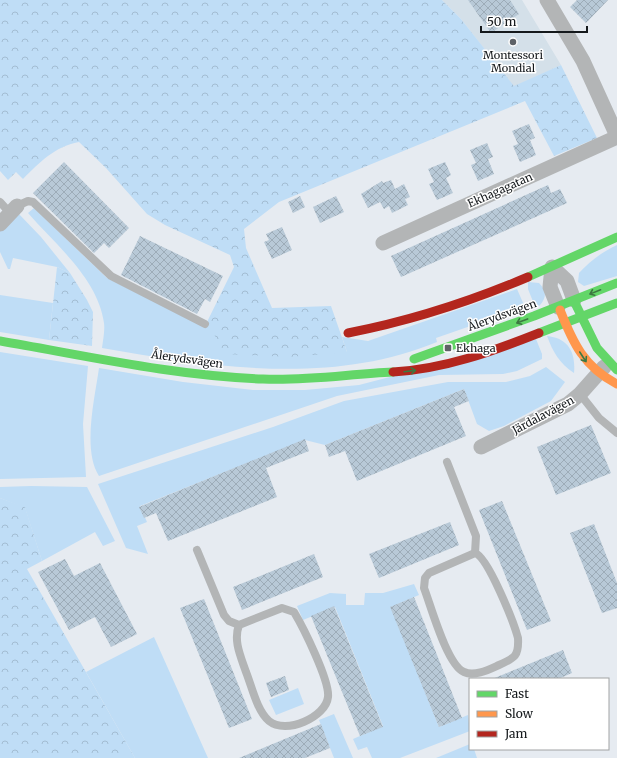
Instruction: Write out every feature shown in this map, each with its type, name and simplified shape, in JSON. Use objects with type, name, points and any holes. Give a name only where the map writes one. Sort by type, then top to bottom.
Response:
[{"type":"main road","points":[[348,333],[405,321],[552,267],[617,238]]},
{"type":"main road","name":"Ålerydsvägen","points":[[371,373],[448,348],[558,307],[617,283]]},
{"type":"main road","points":[[574,300],[596,349],[617,384]]},
{"type":"main road","points":[[607,318],[617,304]]},
{"type":"main road","name":"Ålerydsvägen","points":[[0,341],[230,378],[309,379],[432,368],[463,361],[490,353],[581,316],[617,304]]},
{"type":"main road","points":[[558,307],[582,357],[607,369]]},
{"type":"main road","points":[[603,340],[607,369]]},
{"type":"street","name":"Ekhagagatan","points":[[383,243],[617,137],[583,61],[547,0]]},
{"type":"street","points":[[552,267],[567,281],[574,300]]},
{"type":"street","points":[[552,267],[550,287],[558,307]]},
{"type":"street","name":"Järdalavägen","points":[[481,447],[568,404],[607,369]]},
{"type":"lane","points":[[7,211],[28,201],[33,202],[111,276],[205,324]]},
{"type":"lane","points":[[580,394],[600,418],[617,433]]},
{"type":"lane","points":[[447,462],[476,536],[475,553]]},
{"type":"lane","points":[[197,550],[224,615],[229,621],[239,625],[282,608],[294,612],[314,653],[328,691],[327,702],[322,711],[311,718],[286,727],[275,725],[269,721],[260,707],[240,656],[236,641],[239,625]]},
{"type":"lane","points":[[475,553],[484,559],[492,574],[517,634],[518,649],[517,655],[509,660],[470,674],[460,670],[451,659],[424,588],[425,578],[429,573],[475,553]]},
{"type":"shaded area","name":"Montessori Mondial","points":[[442,0],[522,0],[561,65],[514,87],[461,19]]},
{"type":"green space","points":[[0,0],[442,0],[461,19],[514,86],[561,65],[597,138],[554,156],[525,101],[279,202],[244,229],[246,248],[272,308],[331,306],[347,352],[289,357],[225,354],[207,322],[234,267],[230,255],[165,225],[147,214],[106,168],[79,142],[70,144],[55,151],[23,179],[16,172],[8,180],[0,171]]},
{"type":"green space","points":[[34,208],[107,278],[205,327],[207,322],[347,352],[342,337],[368,341],[517,289],[524,305],[522,308],[436,338],[437,342],[397,356],[355,364],[313,368],[271,369],[186,361],[102,348],[104,323],[94,292],[85,277],[63,250],[28,213]]},
{"type":"green space","points":[[18,213],[41,237],[70,273],[57,267],[13,258],[10,269],[8,269],[0,252],[0,230]]},
{"type":"green space","points":[[617,245],[617,276],[584,286],[578,282],[579,273],[587,265],[601,254]]},
{"type":"green space","points":[[57,267],[70,273],[93,312],[92,346],[49,340]]},
{"type":"green space","points":[[528,282],[539,283],[544,290],[544,300],[536,309],[528,289]]},
{"type":"green space","points":[[0,295],[53,303],[49,340],[0,332]]},
{"type":"green space","points":[[547,336],[560,340],[569,347],[574,359],[574,373],[557,357]]},
{"type":"green space","points":[[536,339],[542,354],[542,359],[517,371],[503,374],[439,375],[337,396],[99,476],[94,465],[90,438],[99,368],[183,382],[253,390],[305,390],[359,385]]},
{"type":"green space","points":[[0,352],[88,366],[83,424],[86,477],[0,479]]},
{"type":"green space","points":[[546,367],[565,382],[551,401],[504,426],[489,431],[477,424],[464,389],[325,445],[305,440],[140,506],[147,522],[137,526],[148,554],[126,548],[98,484],[273,427],[344,401],[448,382],[506,382],[530,376]]},
{"type":"green space","points":[[0,487],[87,487],[115,541],[103,546],[95,532],[42,561],[25,508],[0,498]]},
{"type":"green space","points":[[0,498],[25,507],[42,561],[27,569],[135,758],[0,758]]},
{"type":"green space","points":[[414,584],[419,595],[391,607],[439,727],[468,715],[469,723],[469,731],[400,758],[372,758],[367,747],[358,750],[353,739],[383,726],[335,607],[303,620],[297,606],[330,593],[346,594],[346,605],[364,605],[365,593],[383,593]]},
{"type":"green space","points":[[154,637],[208,758],[135,758],[86,672]]},
{"type":"green space","points":[[298,688],[304,704],[276,715],[269,700]]},
{"type":"green space","points":[[334,714],[353,758],[334,758],[319,720]]},
{"type":"green space","points":[[469,744],[469,750],[474,750],[477,758],[436,758]]},
{"type":"building","points":[[468,0],[510,0],[519,14],[491,33]]},
{"type":"building","points":[[577,0],[608,0],[586,23],[570,7]]},
{"type":"building","points":[[529,124],[535,138],[530,140],[536,155],[520,162],[513,146],[518,144],[512,131]]},
{"type":"building","points":[[487,143],[493,157],[488,159],[494,174],[478,181],[471,165],[476,163],[470,150]]},
{"type":"building","points":[[64,162],[129,228],[109,248],[104,243],[94,253],[33,193]]},
{"type":"building","points":[[445,162],[451,175],[446,178],[453,193],[437,200],[429,184],[434,182],[428,169]]},
{"type":"building","points":[[391,180],[395,189],[404,184],[410,197],[405,199],[408,205],[392,213],[389,206],[384,209],[380,202],[368,208],[361,194],[382,181],[383,183]]},
{"type":"building","points":[[548,185],[551,193],[560,189],[567,203],[401,277],[391,256]]},
{"type":"building","points":[[300,196],[305,207],[293,213],[288,202]]},
{"type":"building","points":[[336,196],[344,212],[320,223],[313,207]]},
{"type":"building","points":[[282,227],[292,250],[272,259],[264,242],[269,240],[266,234]]},
{"type":"building","points":[[140,236],[223,276],[210,302],[205,299],[197,314],[121,275]]},
{"type":"building","points":[[464,389],[469,401],[454,407],[466,436],[357,481],[345,451],[329,457],[325,445]]},
{"type":"building","points":[[591,425],[611,473],[556,495],[537,447]]},
{"type":"building","points":[[305,439],[309,451],[266,468],[277,497],[168,541],[156,513],[144,518],[139,507]]},
{"type":"building","points":[[502,501],[551,621],[527,630],[479,510]]},
{"type":"building","points":[[450,522],[459,545],[379,578],[369,554]]},
{"type":"building","points":[[594,524],[617,583],[617,608],[602,613],[570,533]]},
{"type":"building","points":[[314,554],[323,577],[242,610],[233,587]]},
{"type":"building","points":[[65,559],[74,576],[100,563],[137,634],[111,647],[95,617],[69,630],[38,572]]},
{"type":"building","points":[[414,597],[462,718],[439,727],[390,607]]},
{"type":"building","points":[[204,599],[252,719],[229,728],[180,608]]},
{"type":"building","points":[[334,606],[383,727],[360,736],[311,616]]},
{"type":"building","points":[[563,650],[572,673],[560,678],[494,678]]},
{"type":"building","points":[[285,676],[289,690],[271,697],[266,683]]},
{"type":"building","points":[[321,724],[330,748],[305,758],[239,758]]},
{"type":"traffic: fast","points":[[528,277],[617,237]]},
{"type":"traffic: fast","points":[[414,359],[534,316],[617,283]]},
{"type":"traffic: fast","points":[[575,303],[597,348],[617,370]]},
{"type":"traffic: fast","points":[[539,333],[617,303]]},
{"type":"traffic: fast","points":[[0,341],[164,370],[230,377],[296,379],[393,372]]},
{"type":"traffic: slow","points":[[560,310],[581,353],[596,370],[617,384]]},
{"type":"traffic: jam","points":[[348,333],[417,317],[484,295],[528,277]]},
{"type":"traffic: jam","points":[[393,372],[449,363],[485,353],[539,333]]},
{"type":"place","name":"Montessori Mondial","points":[[513,42]]},
{"type":"place","name":"Ekhaga","points":[[448,348]]}]
